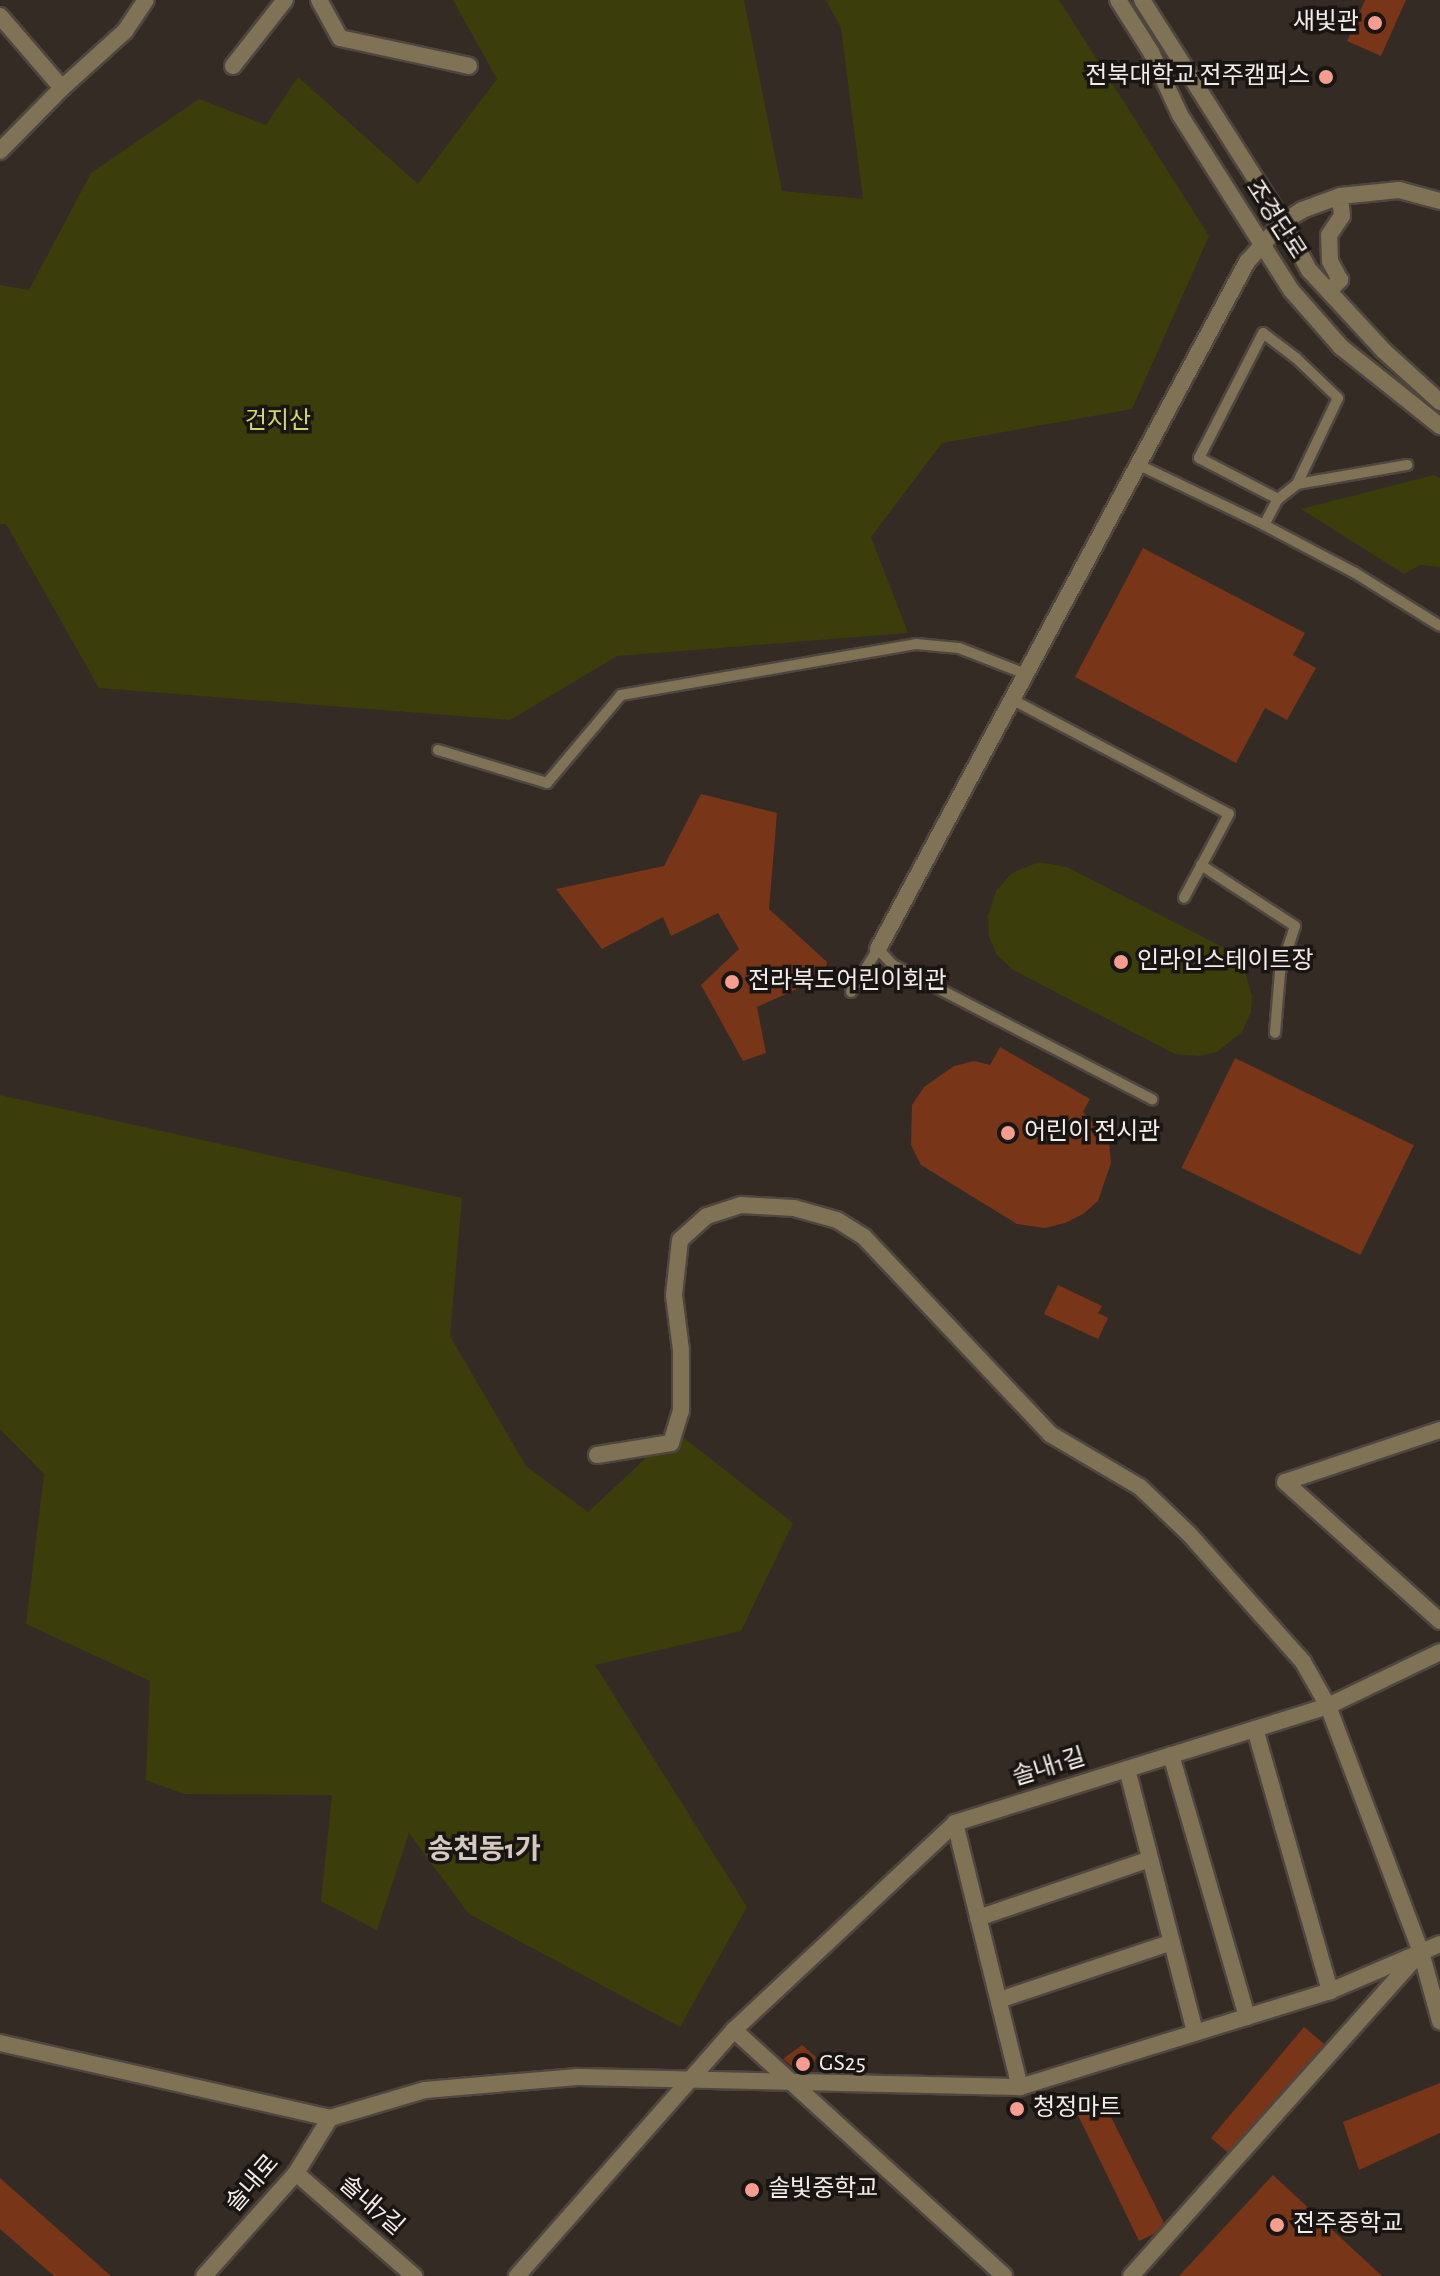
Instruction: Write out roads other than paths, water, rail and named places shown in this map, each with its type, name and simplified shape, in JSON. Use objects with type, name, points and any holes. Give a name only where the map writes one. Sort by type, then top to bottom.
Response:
[{"type":"street","points":[[0,151],[62,88],[125,31],[146,0]]},
{"type":"street","points":[[233,66],[285,0]]},
{"type":"street","points":[[319,0],[340,38],[469,66]]},
{"type":"street","name":"조경단로","points":[[1118,0],[1151,52],[1180,115],[1291,290],[1341,347],[1440,426]]},
{"type":"street","name":"조경단로","points":[[1142,0],[1283,222],[1309,270],[1384,351],[1440,402]]},
{"type":"street","points":[[0,16],[62,88]]},
{"type":"street","points":[[878,949],[1239,273],[1283,222],[1302,210],[1340,196],[1399,190],[1440,201]]},
{"type":"street","points":[[1329,291],[1340,280],[1330,261],[1329,235],[1342,216],[1340,196]]},
{"type":"street","points":[[597,1455],[671,1443],[681,1411],[681,1350],[674,1295],[680,1240],[707,1216],[741,1205],[794,1208],[837,1220],[864,1237],[1050,1434],[1140,1487],[1190,1535],[1303,1662],[1328,1706],[1421,1952],[1440,2021]]},
{"type":"street","points":[[1440,1430],[1285,1482],[1440,1621]]},
{"type":"street","name":"솔내1길","points":[[517,2276],[734,2030],[955,1823],[1328,1706],[1440,1652]]},
{"type":"street","points":[[1255,1729],[1330,1991]]},
{"type":"street","points":[[1171,1755],[1247,2017]]},
{"type":"street","points":[[1127,1769],[1195,2031]]},
{"type":"street","points":[[955,1823],[1020,2087]]},
{"type":"street","points":[[978,1918],[1150,1859]]},
{"type":"street","points":[[999,2000],[1172,1942]]},
{"type":"street","points":[[0,2043],[330,2118],[425,2090],[577,2077],[1020,2087],[1330,1991],[1440,1944]]},
{"type":"street","points":[[1131,2276],[1421,1952]]},
{"type":"street","points":[[734,2030],[1004,2276]]},
{"type":"street","name":"솔내로","points":[[204,2276],[296,2173],[330,2118]]},
{"type":"street","name":"솔내7길","points":[[296,2173],[414,2276]]},
{"type":"lane","points":[[1264,525],[1278,499],[1297,484],[1338,398],[1296,358],[1263,333],[1199,458],[1278,499]]},
{"type":"lane","points":[[1139,465],[1355,573],[1440,626]]},
{"type":"lane","points":[[1297,484],[1407,465]]},
{"type":"lane","points":[[438,750],[547,783],[621,695],[916,644],[959,648],[1026,674]]},
{"type":"lane","points":[[1011,699],[1229,814],[1184,898]]},
{"type":"lane","points":[[1201,865],[1295,926],[1280,972],[1275,1033]]},
{"type":"lane","points":[[851,992],[878,949],[893,965],[1152,1099]]},
{"type":"place","name":"새빛관","points":[[1375,23]]},
{"type":"place","name":"전북대학교 전주캠퍼스","points":[[1326,77]]},
{"type":"place","name":"인라인스테이트장","points":[[1121,962]]},
{"type":"place","name":"전라북도어린이회관","points":[[732,982]]},
{"type":"place","name":"어린이 전시관","points":[[1008,1133]]},
{"type":"place","name":"GS25","points":[[803,2064]]},
{"type":"place","name":"청정마트","points":[[1017,2109]]},
{"type":"place","name":"솔빛중학교","points":[[752,2190]]},
{"type":"place","name":"전주중학교","points":[[1277,2225]]},
{"type":"district","name":"송천동1가","points":[[484,1850]]},
{"type":"park label","name":"건지산","points":[[278,422]]}]
